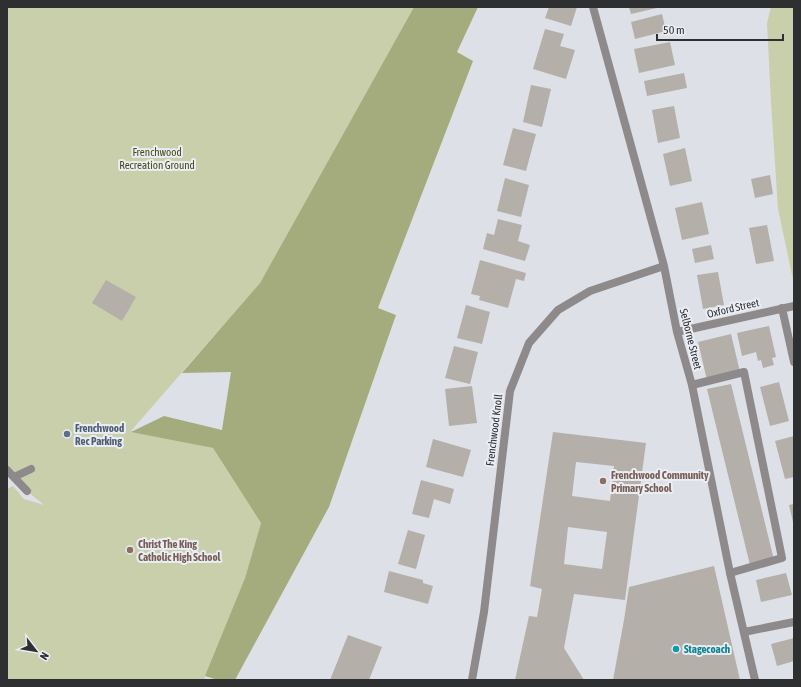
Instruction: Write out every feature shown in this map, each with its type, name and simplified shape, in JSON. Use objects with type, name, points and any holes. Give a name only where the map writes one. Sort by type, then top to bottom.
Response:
[{"type":"street","name":"Selborne Street","points":[[594,7],[664,266],[677,332],[692,385],[730,573],[755,680]]},
{"type":"street","name":"Frenchwood Knoll","points":[[472,680],[484,612],[510,391],[529,343],[558,310],[590,291],[664,266]]},
{"type":"street","name":"Oxford Street","points":[[677,332],[794,306]]},
{"type":"street","points":[[782,308],[794,362]]},
{"type":"street","points":[[692,385],[744,372],[782,558],[730,573]]},
{"type":"street","points":[[14,477],[30,469]]},
{"type":"street","points":[[7,470],[27,491]]},
{"type":"street","points":[[744,632],[794,622]]},
{"type":"green space","name":"Frenchwood Recreation Ground","points":[[7,7],[414,7],[260,283],[131,431],[213,448],[261,523],[245,578],[204,680],[7,680],[7,489],[13,486],[24,499],[44,505],[27,491],[7,469]]},
{"type":"green space","points":[[414,7],[478,7],[457,52],[473,61],[378,308],[396,315],[329,507],[235,680],[218,680],[205,676],[245,578],[261,523],[213,448],[131,432],[164,416],[222,430],[231,372],[182,373],[260,283]]},
{"type":"green space","points":[[771,7],[794,7],[794,284],[778,209],[767,23]]},
{"type":"building","points":[[549,7],[577,7],[571,26],[545,18]]},
{"type":"building","points":[[629,7],[657,7],[657,8],[631,14]]},
{"type":"building","points":[[662,14],[666,31],[635,39],[631,22]]},
{"type":"building","points":[[545,29],[564,34],[560,46],[575,50],[566,79],[533,69]]},
{"type":"building","points":[[670,42],[675,65],[639,73],[634,49]]},
{"type":"building","points":[[684,73],[687,88],[647,96],[644,81]]},
{"type":"building","points":[[531,85],[551,89],[542,127],[523,122]]},
{"type":"building","points":[[674,106],[680,138],[658,143],[652,110]]},
{"type":"building","points":[[513,128],[536,134],[526,171],[503,165]]},
{"type":"building","points":[[685,148],[692,181],[670,186],[663,154]]},
{"type":"building","points":[[770,175],[773,194],[755,198],[751,179]]},
{"type":"building","points":[[505,178],[529,185],[521,217],[497,211]]},
{"type":"building","points":[[702,202],[709,234],[682,240],[675,208]]},
{"type":"building","points":[[498,219],[522,225],[518,241],[530,245],[525,261],[483,249],[487,233],[494,235]]},
{"type":"building","points":[[767,225],[774,261],[756,264],[749,228]]},
{"type":"building","points":[[711,245],[714,259],[695,263],[692,249]]},
{"type":"building","points":[[480,260],[526,273],[524,281],[516,279],[508,308],[479,300],[480,296],[471,294]]},
{"type":"building","points":[[718,272],[724,305],[703,309],[697,275]]},
{"type":"building","points":[[106,280],[136,297],[122,321],[92,303]]},
{"type":"building","points":[[466,305],[490,312],[482,344],[457,338]]},
{"type":"building","points":[[769,326],[776,357],[772,358],[774,365],[763,368],[761,360],[758,361],[756,352],[742,356],[737,333]]},
{"type":"building","points":[[731,334],[740,372],[707,380],[698,342]]},
{"type":"building","points":[[454,346],[478,352],[470,384],[445,378]]},
{"type":"building","points":[[779,382],[789,421],[770,426],[760,387]]},
{"type":"building","points":[[731,384],[774,560],[750,565],[707,389]]},
{"type":"building","points":[[472,386],[477,423],[449,426],[445,389]]},
{"type":"building","points":[[553,432],[646,443],[625,600],[574,594],[564,648],[584,680],[515,680],[529,616],[537,617],[542,589],[530,586]],"holes":[[[576,462],[614,466],[610,501],[572,496]],[[568,527],[607,532],[602,569],[564,564]]]},
{"type":"building","points":[[794,436],[794,477],[785,479],[775,441]]},
{"type":"building","points":[[433,439],[471,450],[463,477],[426,467]]},
{"type":"building","points":[[421,480],[454,489],[450,504],[434,499],[429,518],[412,514]]},
{"type":"building","points":[[794,504],[794,522],[793,522],[789,505]]},
{"type":"building","points":[[408,530],[425,535],[416,569],[398,564]]},
{"type":"building","name":"Stagecoach","points":[[714,566],[740,680],[613,680],[629,587]]},
{"type":"building","points":[[389,571],[423,580],[423,583],[433,586],[428,604],[384,592]]},
{"type":"building","points":[[786,573],[792,595],[761,602],[756,580]]},
{"type":"building","points":[[348,635],[382,647],[369,680],[330,680]]},
{"type":"building","points":[[794,638],[794,661],[777,666],[771,644]]},
{"type":"place","name":"Frenchwood Rec Parking","points":[[67,434]]},
{"type":"place","name":"Frenchwood Community Primary School","points":[[603,481]]},
{"type":"place","name":"Christ The King Catholic High School","points":[[130,550]]},
{"type":"place","name":"Stagecoach","points":[[676,649]]}]
